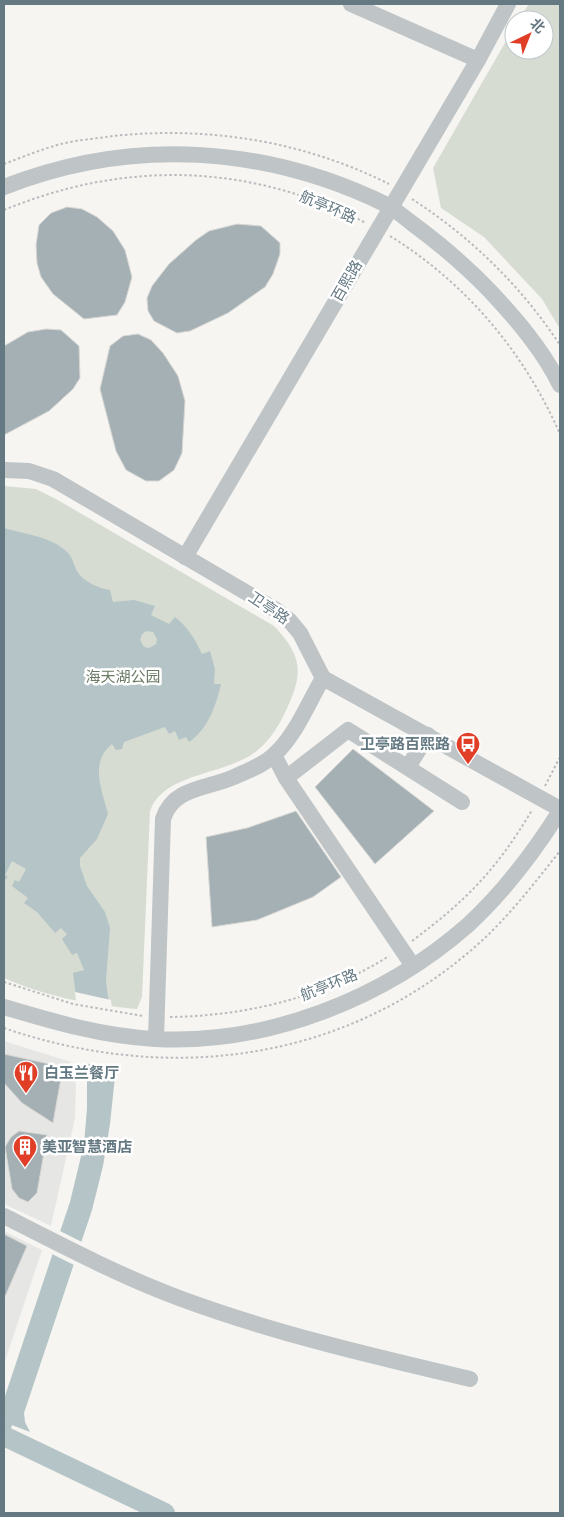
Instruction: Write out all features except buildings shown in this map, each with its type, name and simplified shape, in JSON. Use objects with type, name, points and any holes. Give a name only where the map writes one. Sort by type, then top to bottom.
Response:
[{"type":"street","points":[[351,4],[478,60]]},
{"type":"street","name":"百熙路","points":[[186,557],[478,60],[508,4]]},
{"type":"street","name":"航亭环路","points":[[4,187],[34,176],[99,160],[149,154],[200,154],[246,159],[295,171],[338,186],[390,207],[433,238],[474,274],[534,344],[560,385]]},
{"type":"street","name":"卫亭路","points":[[4,470],[29,471],[53,479],[289,620],[311,651],[323,678]]},
{"type":"street","points":[[156,1039],[163,819],[165,811],[171,802],[187,792],[231,778],[274,755],[300,720],[323,678],[560,810]]},
{"type":"street","points":[[286,778],[348,730],[462,802]]},
{"type":"street","points":[[408,767],[428,736]]},
{"type":"street","points":[[274,755],[286,778],[413,966]]},
{"type":"street","name":"航亭环路","points":[[4,1006],[70,1028],[156,1039],[232,1034],[273,1027],[316,1014],[352,998],[413,966],[468,925],[487,906],[527,859],[560,810]]},
{"type":"street","points":[[4,1216],[85,1257],[179,1298],[344,1350],[470,1379]]},
{"type":"path","name":"航亭环路","points":[[4,210],[72,186],[139,176],[199,175],[266,184],[342,210],[377,229],[424,260],[486,315],[535,384],[560,434]]},
{"type":"path","name":"航亭环路","points":[[4,982],[73,1004],[118,1013],[157,1017],[207,1017],[245,1011],[301,997],[352,977],[401,948],[454,910],[471,894],[512,842],[540,798],[560,757]]},
{"type":"path","points":[[386,1007],[414,991],[470,951],[514,907],[560,851]]},
{"type":"path","points":[[4,1028],[74,1048],[120,1055]]},
{"type":"shaded area","points":[[4,528],[36,536],[60,546],[71,556],[77,571],[85,580],[93,585],[110,590],[113,602],[134,600],[155,606],[151,615],[169,624],[175,617],[191,634],[202,654],[210,651],[215,669],[214,684],[221,684],[217,701],[206,724],[196,737],[189,742],[186,737],[179,740],[175,731],[169,734],[165,727],[124,742],[122,749],[116,750],[112,744],[105,751],[101,760],[99,777],[108,814],[97,839],[80,858],[80,866],[87,886],[105,912],[110,928],[106,981],[112,1028],[115,1076],[110,1124],[103,1166],[92,1210],[24,1413],[25,1422],[30,1432],[4,1422],[4,1399],[70,1202],[84,1144],[87,1079],[73,973],[84,970],[77,953],[72,955],[62,939],[67,934],[61,928],[55,933],[37,912],[24,903],[28,898],[12,886],[15,880],[19,882],[26,869],[12,861],[5,875],[8,877],[4,881]],"holes":[[[147,631],[153,632],[157,639],[156,644],[149,648],[144,647],[140,640],[142,634]]]},
{"type":"shaded area","points":[[4,1041],[71,1062],[76,1086],[75,1118],[51,1226],[4,1204]]},
{"type":"shaded area","points":[[4,1231],[42,1250],[4,1364]]},
{"type":"green space","points":[[529,4],[560,4],[560,329],[542,299],[484,237],[441,208],[433,168],[504,44],[504,60],[554,60],[554,10],[525,10]]},
{"type":"green space","name":"海天湖公园","points":[[4,486],[36,489],[56,499],[274,626],[296,657],[298,674],[293,694],[279,723],[265,743],[246,758],[198,775],[169,788],[157,798],[150,811],[142,997],[137,1009],[69,999],[20,985],[4,978]]},
{"type":"pier","points":[[75,992],[111,1000],[117,1068],[83,1063]]},
{"type":"pier","points":[[58,1230],[84,1243],[76,1266],[50,1253]]},
{"type":"waterway","points":[[4,1432],[11,1410]]},
{"type":"waterway","points":[[4,1436],[165,1513]]},
{"type":"place","name":"卫亭路百熙路","points":[[468,765]]},
{"type":"place","name":"白玉兰餐厅","points":[[26,1094]]},
{"type":"place","name":"美亚智慧酒店","points":[[25,1168]]}]
